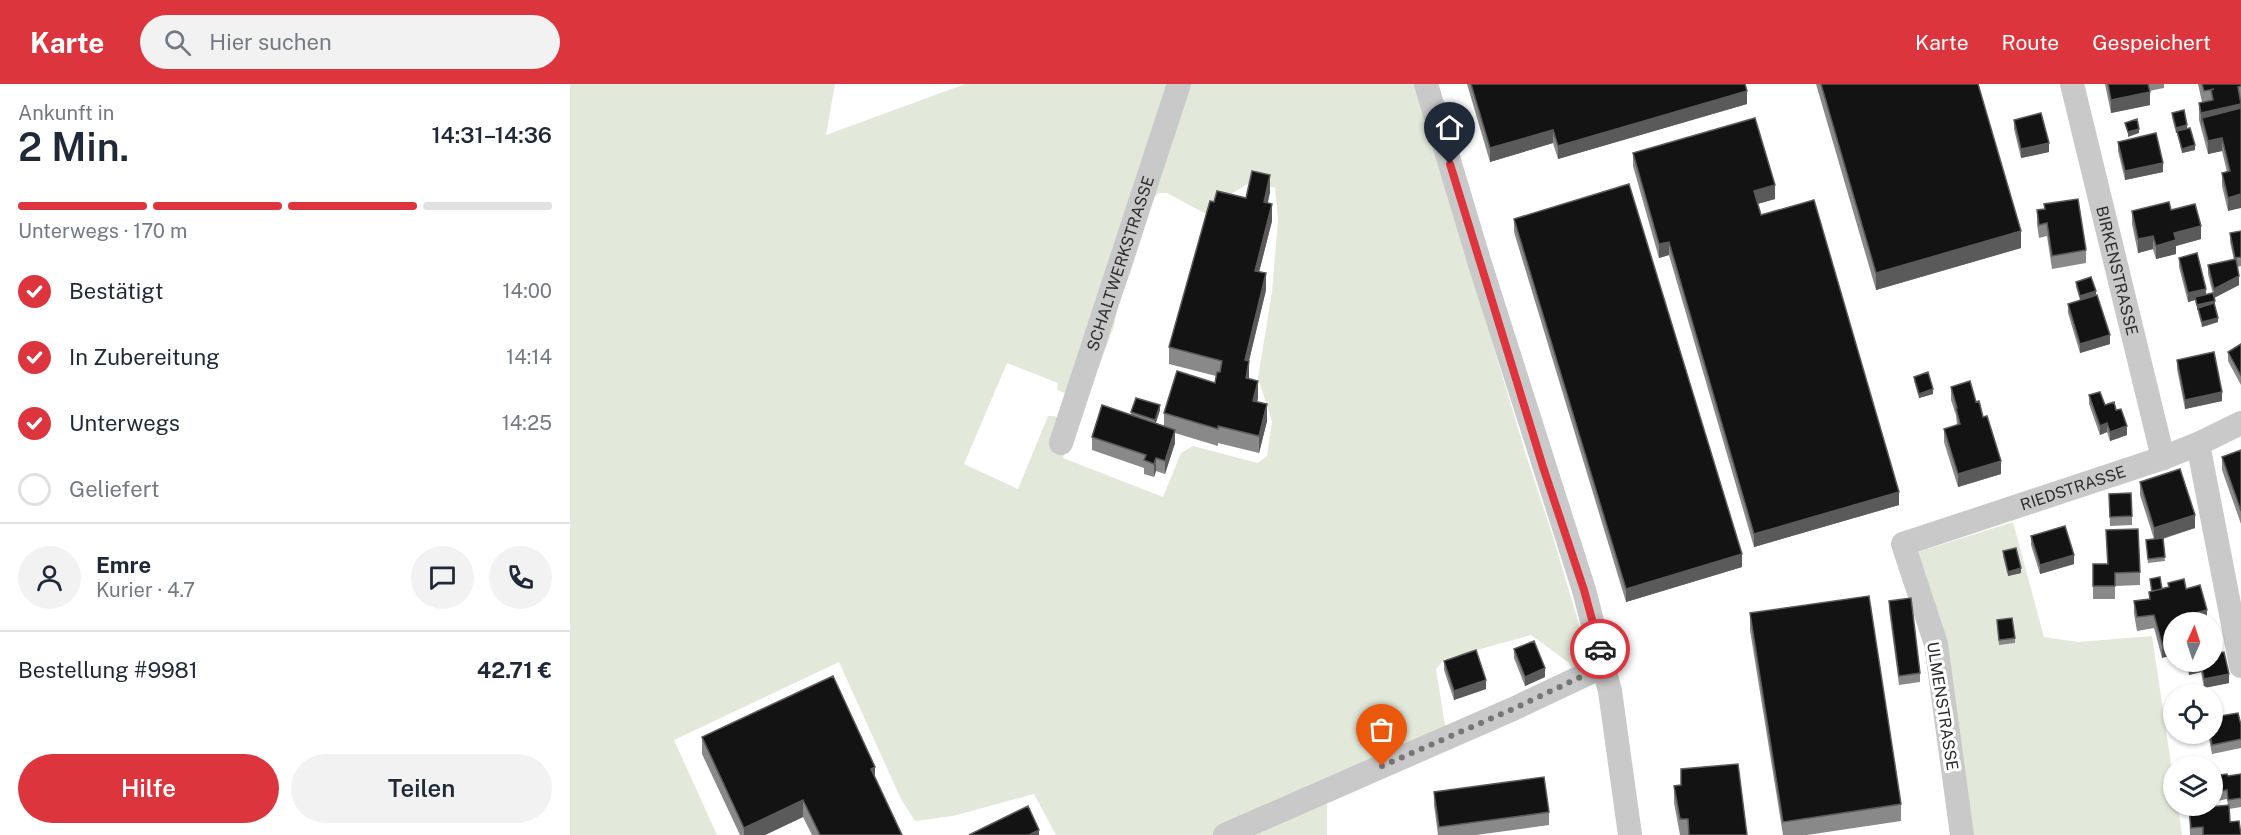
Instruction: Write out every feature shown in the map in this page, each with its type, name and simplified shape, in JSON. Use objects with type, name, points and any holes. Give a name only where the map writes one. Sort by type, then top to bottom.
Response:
[{"type":"street","name":"SCHALTWERKSTRASSE","points":[[1061,443],[1179,84]]},
{"type":"street","points":[[1426,84],[1474,244],[1584,590],[1604,666],[1615,721],[1630,835]]},
{"type":"street","name":"BIRKENSTRASSE","points":[[2072,84],[2163,458]]},
{"type":"street","name":"RIEDSTRASSE","points":[[1903,544],[2163,458],[2241,423]]},
{"type":"street","points":[[2198,444],[2241,666]]},
{"type":"street","name":"ULMENSTRASSE","points":[[1903,544],[1936,644],[1962,835]]},
{"type":"street","points":[[1225,835],[1513,709],[1604,666]]},
{"type":"green space","points":[[570,84],[835,84],[826,135],[965,84],[1415,84],[1591,664],[1574,672],[1569,663],[1531,635],[1444,659],[1436,669],[1446,731],[1327,785],[1327,835],[1056,835],[1034,794],[953,816],[915,821],[901,799],[839,662],[674,740],[717,835],[570,835]],"holes":[[[1251,182],[1275,188],[1278,220],[1272,292],[1258,378],[1272,421],[1267,456],[1258,463],[1193,446],[1181,453],[1163,497],[1063,458],[1075,424],[1048,416],[1018,489],[964,464],[1007,363],[1058,383],[1057,390],[1086,401],[1114,326],[1118,304],[1154,198],[1159,193],[1167,193],[1206,214],[1216,203]]]},
{"type":"green space","points":[[2013,522],[2044,637],[2078,642],[2152,636],[2163,710],[2163,744],[2168,744],[2170,756],[2163,756],[2163,816],[2179,816],[2182,835],[1951,835],[1927,639],[1902,557]]},
{"type":"building","points":[[1471,84],[1745,84],[1747,91],[1558,146],[1553,130],[1490,148]]},
{"type":"building","points":[[1821,84],[1978,84],[2021,231],[1876,273]]},
{"type":"building","points":[[2108,84],[2148,84],[2150,92],[2111,100]]},
{"type":"building","points":[[2202,84],[2241,84],[2238,87],[2241,104],[2201,113],[2199,103],[2213,100],[2211,90],[2214,89],[2204,91]]},
{"type":"building","points":[[2241,108],[2241,194],[2228,198],[2222,173],[2230,171],[2222,138],[2208,141],[2202,118]]},
{"type":"building","points":[[2184,110],[2187,125],[2176,128],[2172,113]]},
{"type":"building","points":[[2041,113],[2049,143],[2021,149],[2014,120]]},
{"type":"building","points":[[1755,118],[1775,185],[1754,191],[1761,215],[1814,200],[1899,492],[1754,534],[1669,242],[1659,244],[1633,153]]},
{"type":"building","points":[[2137,119],[2139,129],[2128,132],[2125,123]]},
{"type":"building","points":[[2190,128],[2195,145],[2182,149],[2177,131]]},
{"type":"building","points":[[2156,133],[2163,163],[2125,171],[2118,142]]},
{"type":"building","points":[[1252,171],[1270,175],[1264,202],[1272,204],[1255,271],[1266,273],[1245,360],[1249,361],[1246,378],[1258,381],[1253,401],[1267,404],[1259,436],[1218,426],[1218,429],[1164,413],[1177,371],[1215,383],[1217,372],[1220,372],[1222,361],[1169,347],[1210,201],[1214,202],[1217,191],[1246,198]]},
{"type":"building","points":[[1629,184],[1742,554],[1626,589],[1514,219]]},
{"type":"building","points":[[2078,199],[2086,250],[2052,256],[2047,223],[2039,225],[2037,210],[2045,209],[2044,204]]},
{"type":"building","points":[[2169,202],[2171,210],[2195,204],[2201,226],[2174,233],[2176,240],[2156,246],[2153,236],[2138,239],[2132,211]]},
{"type":"building","points":[[2241,231],[2241,257],[2235,258],[2230,233]]},
{"type":"building","points":[[2197,253],[2206,289],[2188,293],[2179,258]]},
{"type":"building","points":[[2236,259],[2239,276],[2214,289],[2208,265]]},
{"type":"building","points":[[2091,277],[2096,291],[2080,296],[2076,282]]},
{"type":"building","points":[[2213,293],[2215,301],[2197,305],[2195,297]]},
{"type":"building","points":[[2097,295],[2110,335],[2080,344],[2068,304]]},
{"type":"building","points":[[2214,303],[2218,318],[2202,322],[2198,308]]},
{"type":"building","points":[[2241,344],[2241,376],[2228,352]]},
{"type":"building","points":[[2214,352],[2222,392],[2185,400],[2177,360]]},
{"type":"building","points":[[1928,372],[1933,389],[1919,394],[1914,377]]},
{"type":"building","points":[[1970,381],[1983,417],[1987,416],[2001,461],[1958,474],[1944,429],[1960,424],[1951,387]]},
{"type":"building","points":[[2100,392],[2105,405],[2114,402],[2116,410],[2121,409],[2127,426],[2110,432],[2107,423],[2100,426],[2089,395]]},
{"type":"building","points":[[1136,398],[1160,405],[1155,420],[1131,412]]},
{"type":"building","points":[[1102,405],[1175,430],[1165,461],[1156,458],[1154,464],[1144,460],[1146,455],[1092,437]]},
{"type":"building","points":[[2241,450],[2241,511],[2222,457]]},
{"type":"building","points":[[2180,469],[2195,515],[2154,528],[2140,482]]},
{"type":"building","points":[[2131,493],[2132,516],[2110,517],[2109,494]]},
{"type":"building","points":[[2065,526],[2074,555],[2040,565],[2031,536]]},
{"type":"building","points":[[2138,529],[2140,572],[2115,573],[2115,586],[2093,586],[2093,564],[2108,564],[2106,530]]},
{"type":"building","points":[[2163,538],[2165,557],[2148,559],[2146,540]]},
{"type":"building","points":[[2016,548],[2021,568],[2008,572],[2003,551]]},
{"type":"building","points":[[2160,577],[2162,589],[2152,591],[2150,579]]},
{"type":"building","points":[[2184,579],[2186,589],[2200,585],[2207,610],[2163,612],[2162,644],[2154,615],[2137,617],[2134,601],[2150,599],[2149,592],[2169,587],[2168,583]]},
{"type":"building","points":[[1869,596],[1901,804],[1783,822],[1750,613]]},
{"type":"building","points":[[1911,598],[1920,673],[1899,676],[1889,601]]},
{"type":"building","points":[[2012,618],[2015,638],[1999,640],[1997,620]]},
{"type":"building","points":[[1534,641],[1545,668],[1525,677],[1514,649]]},
{"type":"building","points":[[1476,650],[1486,680],[1454,691],[1444,661]]},
{"type":"building","points":[[2223,652],[2229,674],[2204,679],[2203,672],[2223,672]]},
{"type":"building","points":[[833,676],[875,767],[871,769],[902,835],[820,835],[803,800],[744,828],[702,737]]},
{"type":"building","points":[[2238,713],[2241,739],[2223,743],[2223,716]]},
{"type":"building","points":[[1738,764],[1747,835],[1689,835],[1688,819],[1680,819],[1674,786],[1681,785],[1681,769]]},
{"type":"building","points":[[2241,774],[2241,798],[2228,800],[2227,790],[2223,791],[2223,775]]},
{"type":"building","points":[[1544,777],[1549,812],[1439,827],[1434,792]]},
{"type":"building","points":[[2229,805],[2230,822],[2239,821],[2241,835],[2203,835],[2203,827],[2191,828],[2190,816],[2223,816],[2223,806]]},
{"type":"building","points":[[1028,806],[1039,830],[1029,835],[969,835]]},
{"type":"way so far","points":[[1382,766],[1513,709],[1604,666],[1600,649]]},
{"type":"route","points":[[1450,164],[1543,467],[1584,590],[1600,649]]}]
